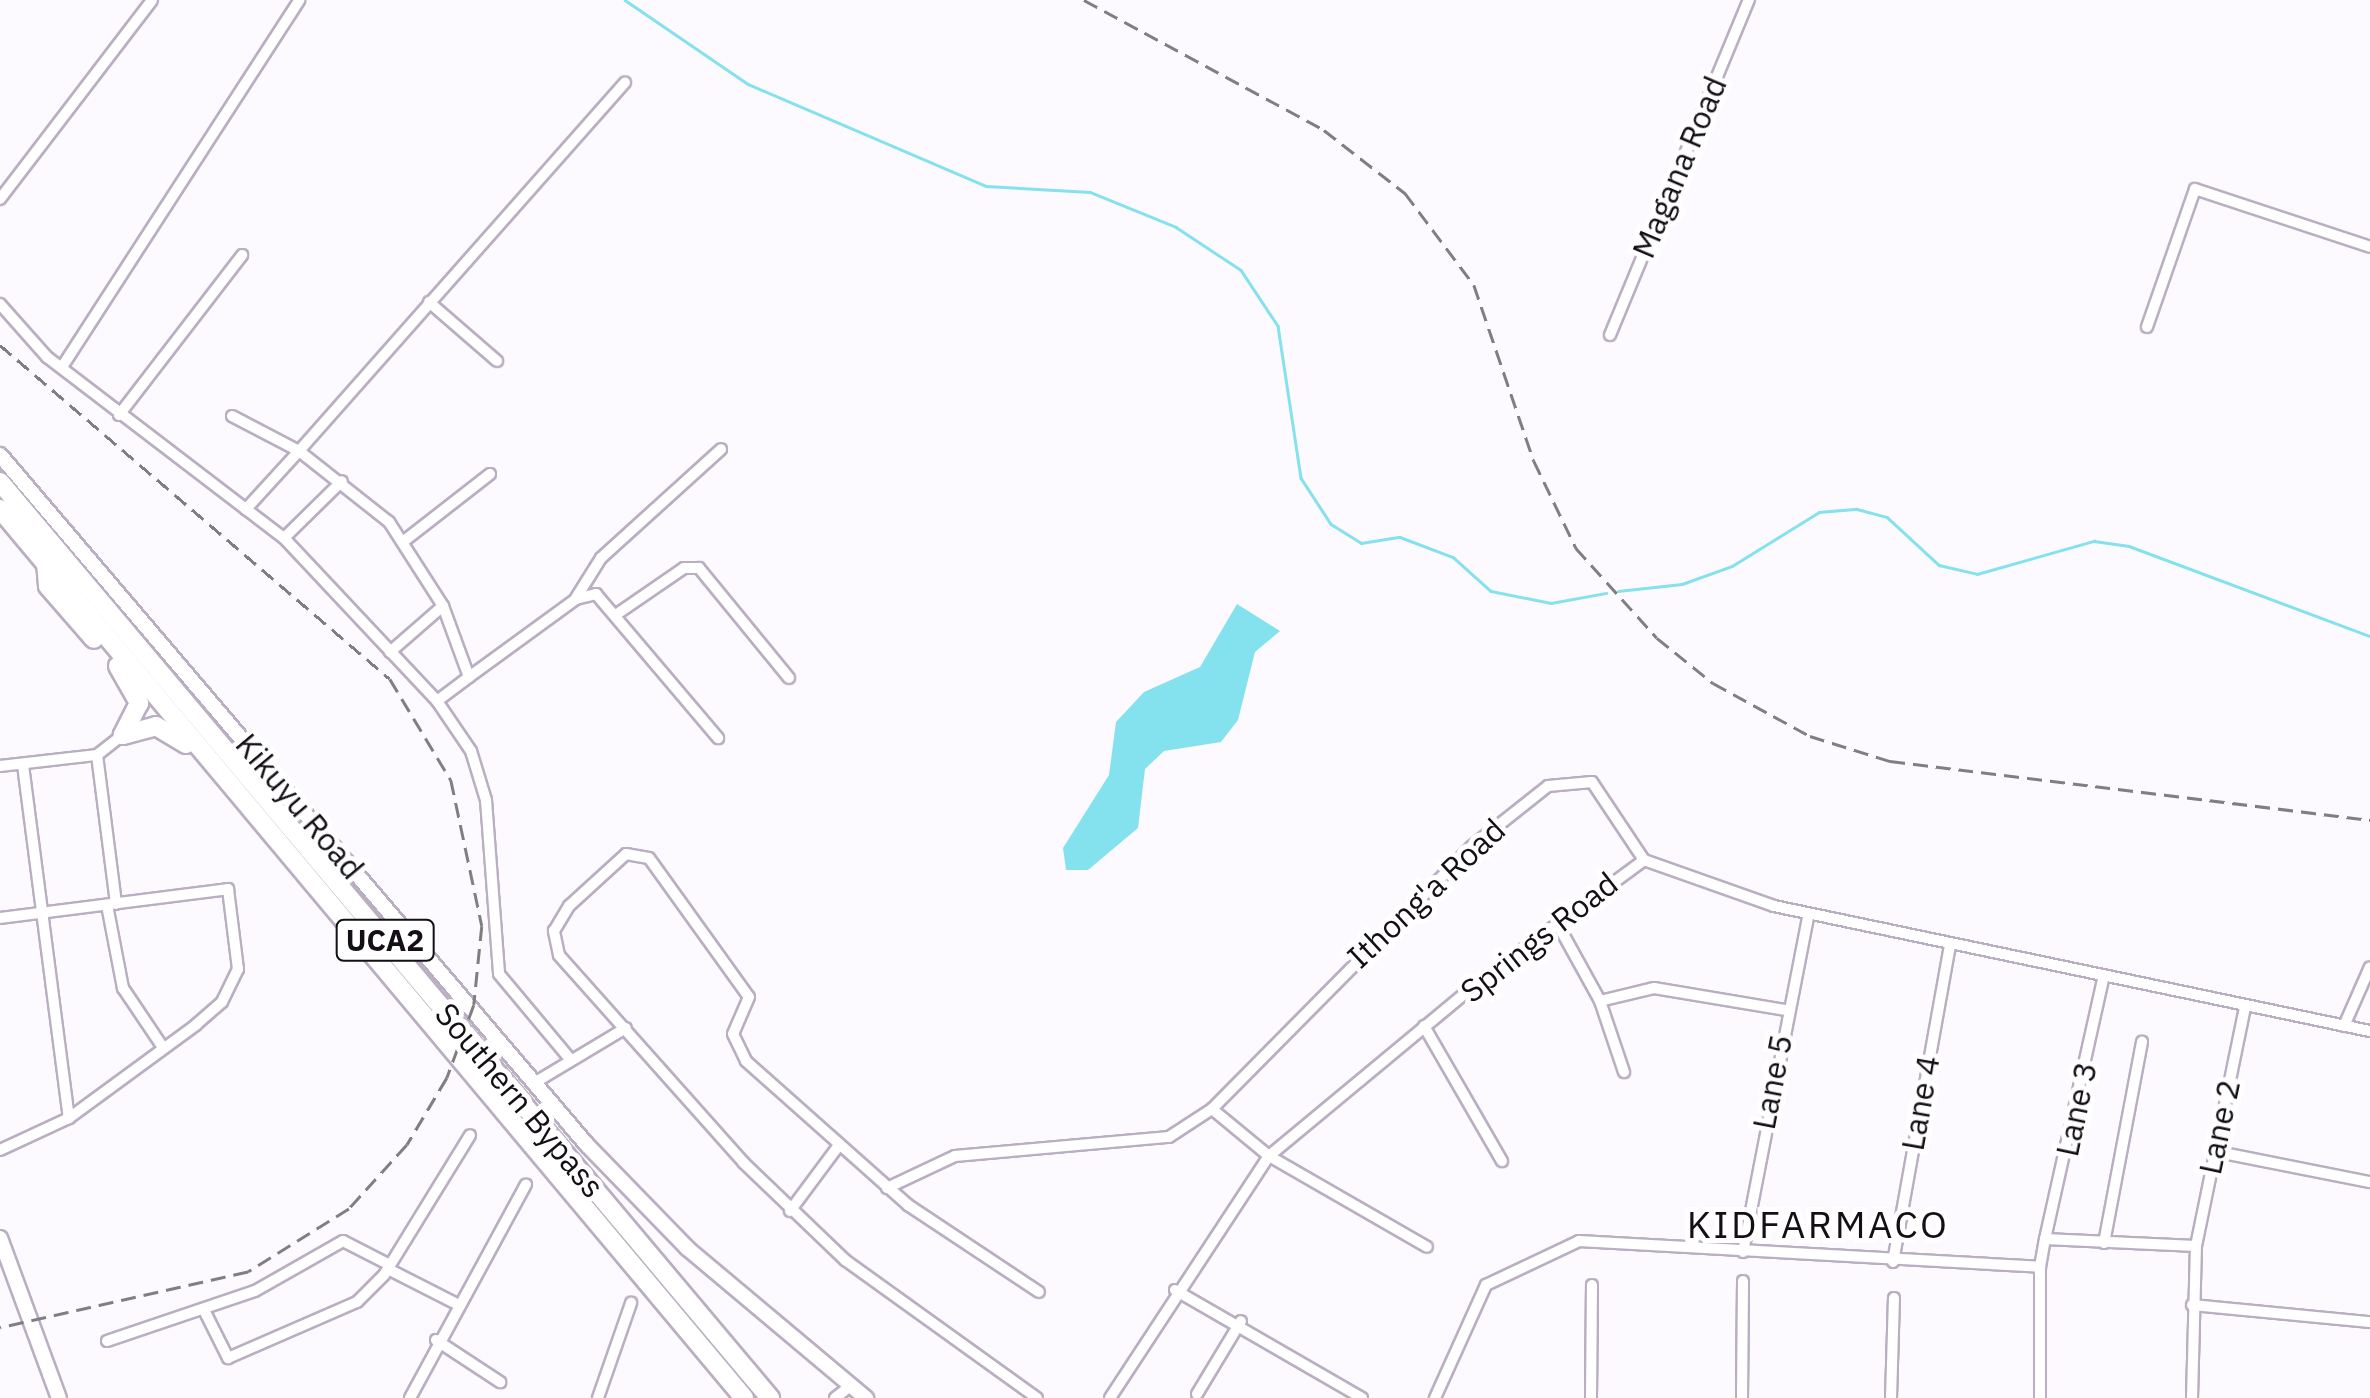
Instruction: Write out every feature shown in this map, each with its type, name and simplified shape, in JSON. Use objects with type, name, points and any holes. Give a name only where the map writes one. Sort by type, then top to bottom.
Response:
[{"type":"highway","name":"Southern Bypass","points":[[0,482],[770,1398]]},
{"type":"highway","name":"Southern Bypass","points":[[0,509],[744,1398]]},
{"type":"highway","points":[[46,563],[48,586],[138,696],[123,735]]},
{"type":"highway","points":[[123,735],[167,728],[231,800],[256,814]]},
{"type":"main road","name":"Kikuyu Road","points":[[0,454],[534,1083],[687,1248],[866,1398]]},
{"type":"main road","points":[[0,1238],[58,1398]]},
{"type":"street","points":[[0,199],[152,0]]},
{"type":"street","points":[[62,367],[299,0]]},
{"type":"street","name":"Magana Road","points":[[1610,335],[1749,0]]},
{"type":"street","points":[[246,509],[625,83]]},
{"type":"street","points":[[2147,327],[2194,189],[2370,247]]},
{"type":"street","points":[[119,415],[242,255]]},
{"type":"street","points":[[429,302],[498,361]]},
{"type":"street","points":[[0,304],[62,367],[119,415],[284,538],[437,701],[470,751],[486,800],[499,974],[571,1060]]},
{"type":"street","points":[[232,416],[299,452],[342,481],[404,541],[444,606],[469,677]]},
{"type":"street","points":[[576,599],[601,558],[721,449]]},
{"type":"street","points":[[404,541],[490,474]]},
{"type":"street","points":[[284,538],[342,481]]},
{"type":"street","points":[[617,614],[684,568],[699,568],[789,678]]},
{"type":"street","points":[[437,701],[576,599],[596,594],[617,614],[718,738]]},
{"type":"street","points":[[390,652],[444,606]]},
{"type":"street","points":[[0,766],[98,755],[123,735]]},
{"type":"street","points":[[98,755],[123,988],[162,1046]]},
{"type":"street","points":[[22,765],[69,1118]]},
{"type":"street","name":"Ithong'a Road","points":[[1212,1109],[1471,848],[1548,786],[1592,782],[1644,860]]},
{"type":"street","points":[[1037,1398],[790,1211],[552,939],[569,906],[626,854],[642,853],[694,909],[750,997],[733,1034],[736,1050],[887,1188],[1039,1292]]},
{"type":"street","name":"Springs Road","points":[[1110,1398],[1176,1290],[1270,1156],[1424,1026],[1644,860],[1809,914],[2103,979],[2370,1031]]},
{"type":"street","points":[[0,918],[228,889],[235,982],[162,1046],[69,1118],[0,1150]]},
{"type":"street","name":"Lane 5","points":[[1743,1252],[1786,1010],[1809,914]]},
{"type":"street","points":[[1557,922],[1600,1002],[1624,1072]]},
{"type":"street","name":"Lane 4","points":[[1893,1262],[1950,945]]},
{"type":"street","points":[[2344,1026],[2370,967]]},
{"type":"street","name":"Lane 3","points":[[2040,1398],[2040,1267],[2103,979]]},
{"type":"street","points":[[1600,1002],[1654,988],[1786,1010]]},
{"type":"street","name":"Lane 2","points":[[2192,1398],[2196,1246],[2212,1151],[2245,1007]]},
{"type":"street","points":[[1424,1026],[1502,1161]]},
{"type":"street","points":[[534,1083],[626,1028]]},
{"type":"street","points":[[2104,1244],[2142,1042]]},
{"type":"street","points":[[887,1188],[955,1156],[1168,1137],[1212,1109],[1270,1156],[1427,1247]]},
{"type":"street","points":[[204,1310],[221,1352],[232,1357],[357,1302],[389,1267],[470,1135]]},
{"type":"street","points":[[790,1211],[839,1145]]},
{"type":"street","points":[[2212,1151],[2370,1182]]},
{"type":"street","points":[[410,1398],[455,1303],[526,1184]]},
{"type":"street","points":[[2046,1239],[2196,1246]]},
{"type":"street","points":[[106,1341],[204,1310],[342,1241],[455,1303]]},
{"type":"street","points":[[1435,1398],[1486,1285],[1563,1244],[2040,1267]]},
{"type":"street","points":[[1742,1398],[1744,1281]]},
{"type":"street","points":[[1591,1398],[1592,1285]]},
{"type":"street","points":[[1176,1290],[1240,1321],[1362,1398]]},
{"type":"street","points":[[1892,1398],[1894,1298]]},
{"type":"street","points":[[598,1398],[631,1303]]},
{"type":"street","points":[[2192,1305],[2370,1322]]},
{"type":"street","points":[[1197,1394],[1240,1321]]},
{"type":"street","points":[[436,1340],[500,1382]]},
{"type":"street","points":[[834,1398],[849,1387]]},
{"type":"water","points":[[1237,604],[1280,631],[1255,652],[1238,720],[1221,742],[1164,751],[1145,769],[1138,828],[1088,870],[1066,870],[1063,848],[1109,775],[1116,722],[1144,692],[1200,667]]},
{"type":"waterway","points":[[625,0],[748,84],[986,186],[1090,192],[1176,227],[1241,270],[1278,326],[1301,478],[1331,524],[1361,543],[1400,537],[1453,557],[1491,591],[1551,603],[1606,593]]},
{"type":"waterway","points":[[1618,591],[1682,584],[1732,566],[1819,512],[1857,509],[1887,517],[1939,565],[1977,574],[2094,541],[2129,546],[2370,636]]},
{"type":"railway","points":[[1084,0],[1324,130],[1405,193],[1474,285],[1534,461],[1576,548],[1657,638],[1713,683],[1810,736],[1890,761],[2370,820]]},
{"type":"railway","points":[[0,345],[390,679],[451,780],[482,926],[474,1005],[447,1078],[407,1145],[349,1209],[248,1272],[0,1328]]},
{"type":"district","name":"KIDFARMACO","points":[[1818,1224]]}]
